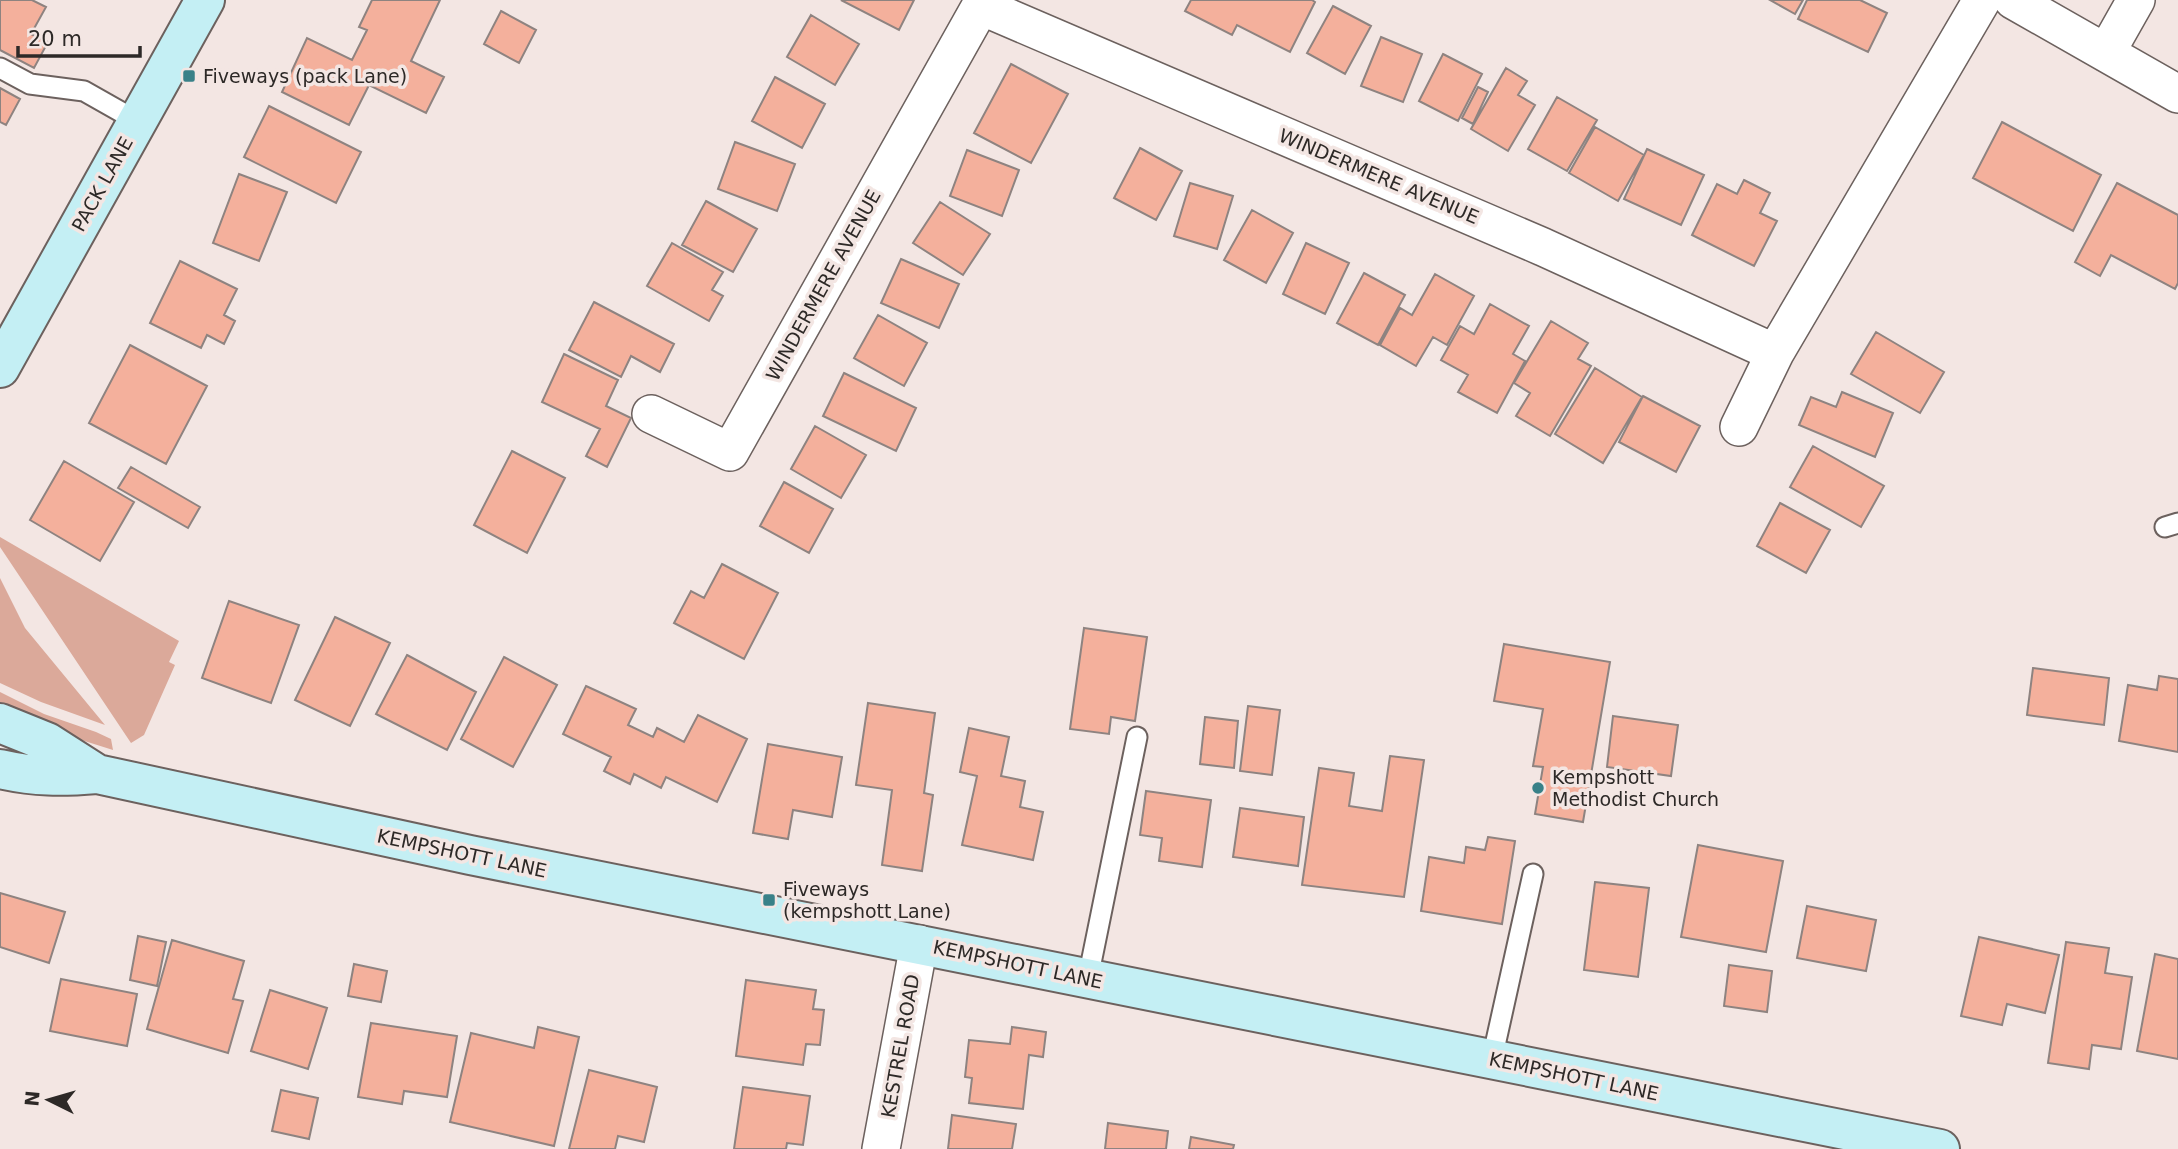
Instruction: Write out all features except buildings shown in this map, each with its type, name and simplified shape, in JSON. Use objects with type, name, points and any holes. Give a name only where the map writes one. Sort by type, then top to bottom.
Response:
[{"type":"street","name":"PACK LANE","points":[[0,368],[205,0]]},
{"type":"street","points":[[1740,427],[1775,354],[1982,0]]},
{"type":"street","points":[[2013,0],[2178,94]]},
{"type":"street","points":[[2106,53],[2136,0]]},
{"type":"street","name":"WINDERMERE AVENUE","points":[[651,414],[730,452],[983,3],[1543,247],[1775,354]]},
{"type":"street","name":"KEMPSHOTT LANE","points":[[0,723],[47,743],[97,774]]},
{"type":"street","name":"KEMPSHOTT LANE","points":[[0,769],[55,778],[97,774],[470,855],[1940,1149]]},
{"type":"street","name":"KESTREL ROAD","points":[[881,1149],[919,944]]},
{"type":"lane","points":[[0,68],[30,85],[85,91],[137,121]]},
{"type":"lane","points":[[1088,978],[1137,737]]},
{"type":"lane","points":[[1492,1059],[1533,874]]},
{"type":"shaded area","points":[[0,537],[179,641],[169,662],[175,665],[144,735],[131,743],[0,547]]},
{"type":"shaded area","points":[[0,578],[25,628],[105,725],[41,702],[0,683]]},
{"type":"shaded area","points":[[0,692],[44,714],[111,739],[113,750],[34,725],[0,707]]},
{"type":"place","name":"Fiveways (pack Lane)","points":[[189,76]]},
{"type":"place","name":"Kempshott Methodist Church","points":[[1538,788]]},
{"type":"place","name":"Fiveways (kempshott Lane)","points":[[769,900]]}]
